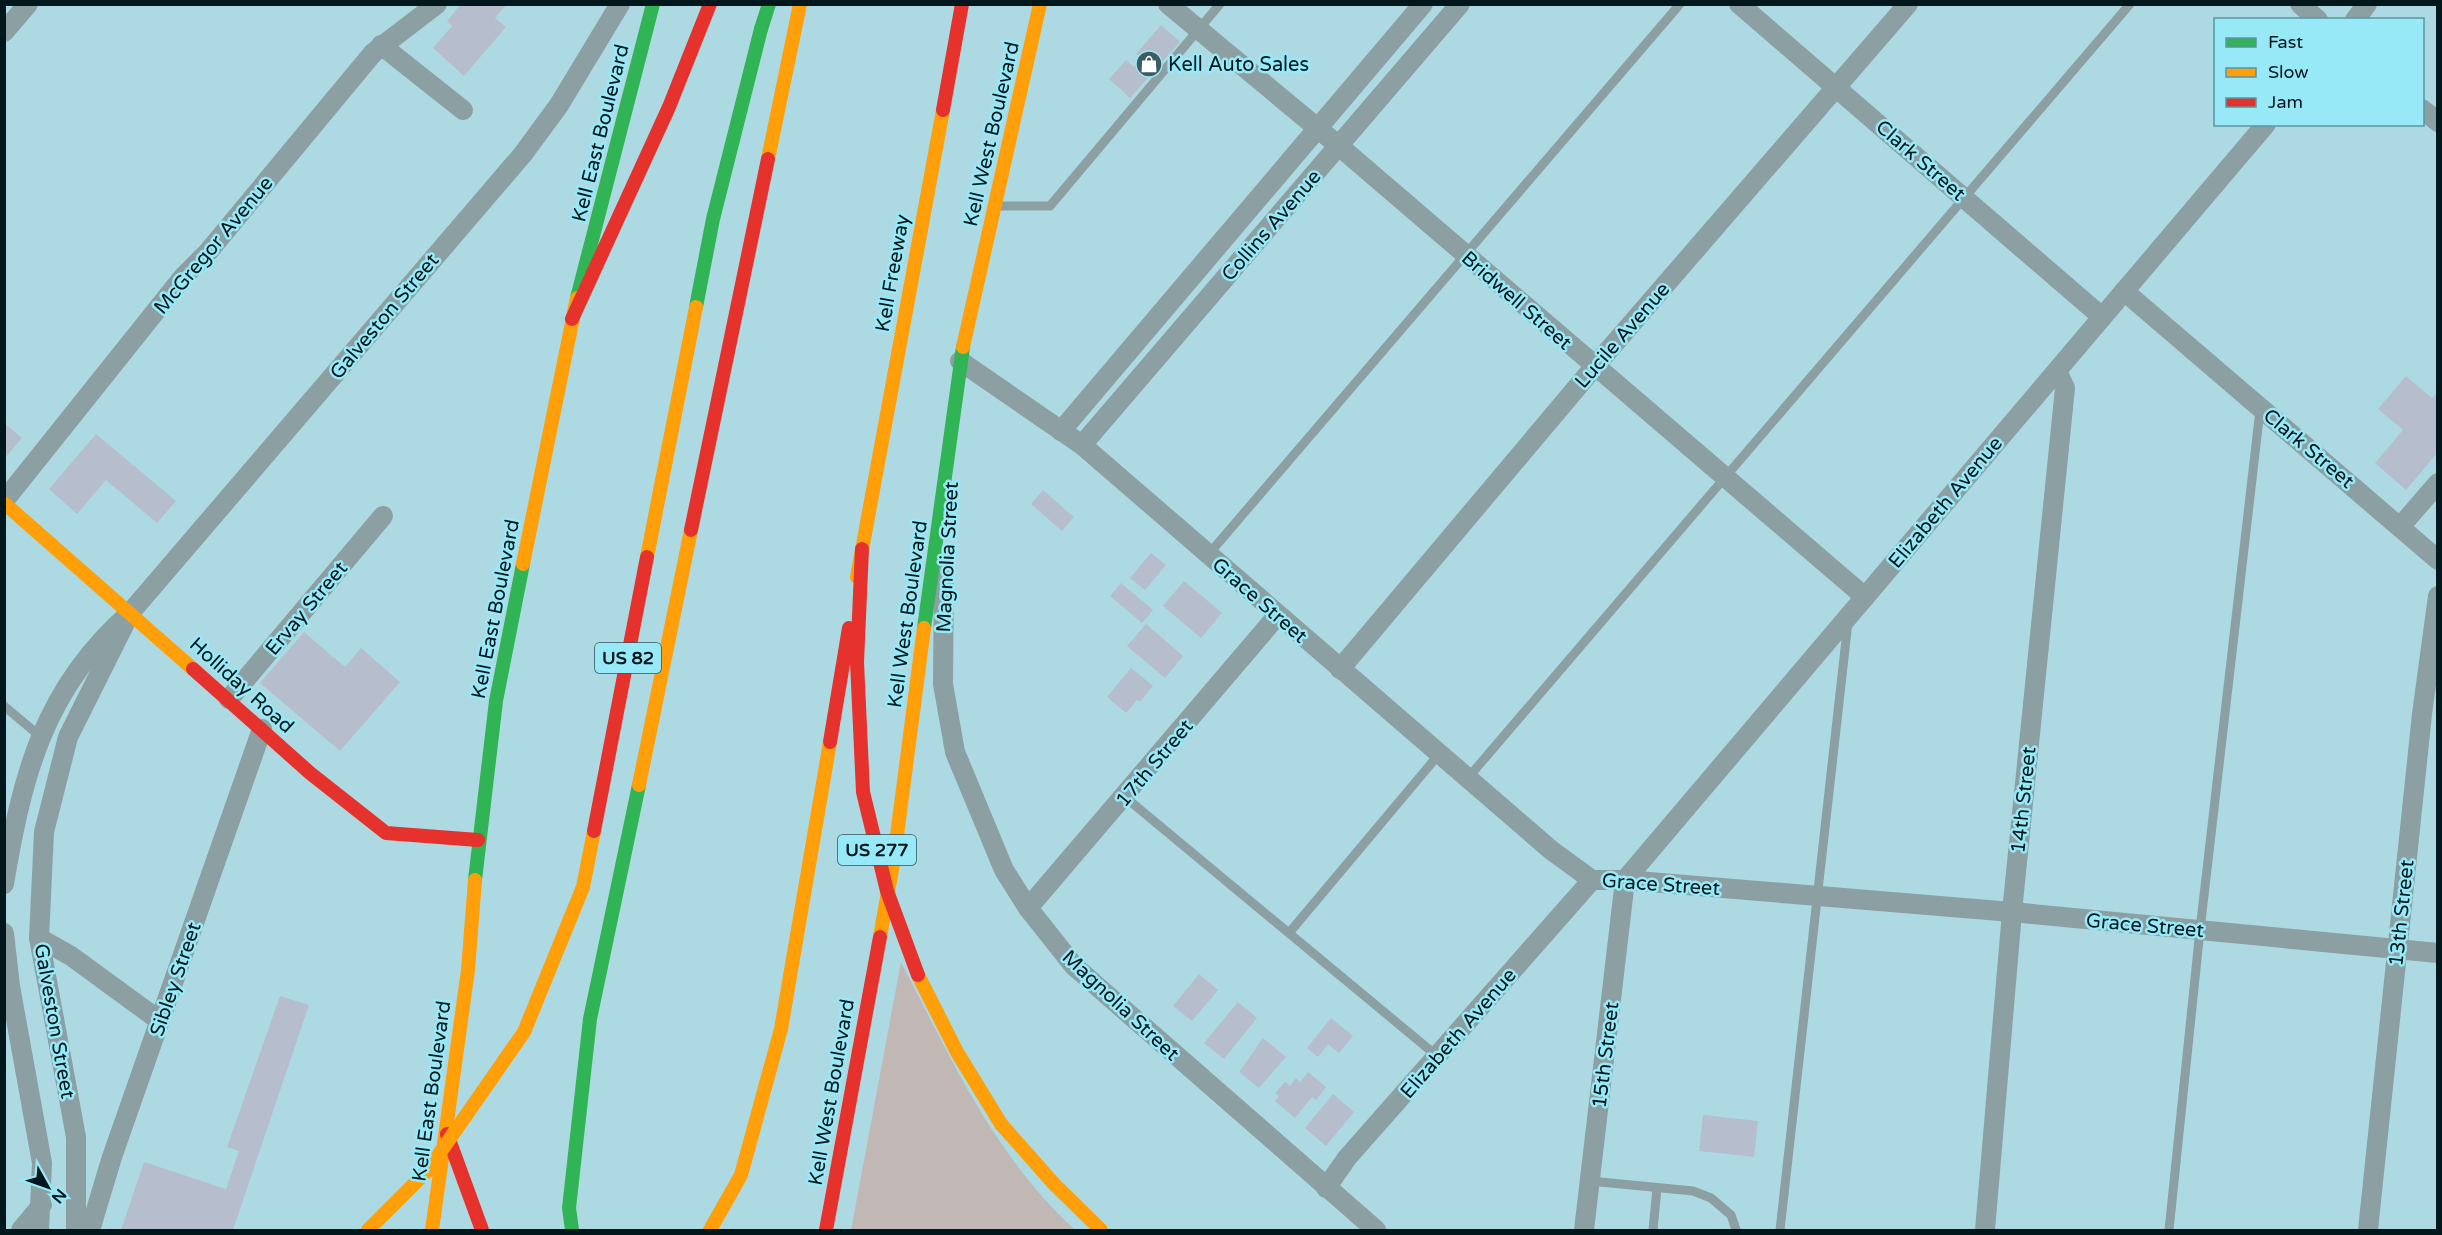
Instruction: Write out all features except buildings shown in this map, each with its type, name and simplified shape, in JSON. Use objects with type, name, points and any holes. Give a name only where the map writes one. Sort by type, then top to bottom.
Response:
[{"type":"main road","name":"Kell East Boulevard","points":[[432,1230],[468,970],[478,840],[496,701],[572,319],[653,4]]},
{"type":"main road","points":[[572,319],[669,107],[710,4]]},
{"type":"main road","name":"US 82","points":[[369,1230],[428,1170],[524,1032],[583,887],[713,219],[769,4]]},
{"type":"main road","points":[[572,1230],[569,1208],[590,1019],[800,4]]},
{"type":"main road","name":"Kell Freeway","points":[[862,549],[962,4]]},
{"type":"main road","name":"Kell West Boulevard","points":[[826,1230],[894,858],[960,361],[1040,4]]},
{"type":"main road","name":"Holliday Road","points":[[4,502],[310,773],[386,833],[478,840]]},
{"type":"main road","points":[[710,1230],[741,1175],[781,1029],[862,549]]},
{"type":"main road","name":"US 277","points":[[862,549],[857,662],[863,792],[887,891],[917,974],[957,1052],[1000,1124],[1054,1184],[1101,1230]]},
{"type":"main road","points":[[446,1130],[482,1230]]},
{"type":"main road","points":[[812,1230],[834,1179]]},
{"type":"main road","points":[[417,1230],[437,1194]]},
{"type":"street","points":[[4,32],[28,4]]},
{"type":"street","name":"McGregor Avenue","points":[[4,502],[183,277],[381,45],[437,4]]},
{"type":"street","name":"Galveston Street","points":[[4,884],[28,768],[52,710],[102,638],[130,613],[523,154],[559,105],[620,4]]},
{"type":"street","name":"Bridwell Street","points":[[1168,4],[1339,146],[1865,597]]},
{"type":"street","name":"Collins Avenue","points":[[1060,430],[1423,4]]},
{"type":"street","name":"Collins Avenue","points":[[1082,445],[1460,4]]},
{"type":"street","name":"Clark Street","points":[[1739,4],[2102,317]]},
{"type":"street","name":"Lucile Avenue","points":[[1340,669],[1595,366],[1908,4]]},
{"type":"street","points":[[2300,4],[2316,18]]},
{"type":"street","points":[[2356,18],[2367,4]]},
{"type":"street","points":[[381,45],[463,110]]},
{"type":"street","points":[[2424,111],[2438,122]]},
{"type":"street","name":"Elizabeth Avenue","points":[[1625,880],[2264,126]]},
{"type":"street","name":"Clark Street","points":[[2124,291],[2438,560]]},
{"type":"street","name":"Grace Street","points":[[960,361],[1082,445],[1277,616],[1440,753],[1467,780],[1551,850],[1592,880],[1625,880],[2012,912],[2438,953]]},
{"type":"street","name":"Magnolia Street","points":[[960,361],[943,588],[943,684],[955,752],[1004,870],[1028,908],[1074,966],[1376,1230]]},
{"type":"street","name":"14th Street","points":[[1985,1230],[2012,912],[2065,388],[2057,371]]},
{"type":"street","points":[[2400,526],[2438,483]]},
{"type":"street","name":"Ervay Street","points":[[229,699],[383,516]]},
{"type":"street","name":"13th Street","points":[[2368,1230],[2397,949],[2438,596]]},
{"type":"street","name":"Galveston Street","points":[[76,1230],[76,1137],[39,938],[44,832],[68,737],[130,613]]},
{"type":"street","name":"17th Street","points":[[1028,908],[1277,616]]},
{"type":"street","name":"Sibley Street","points":[[90,1230],[112,1157],[262,729]]},
{"type":"street","name":"Elizabeth Avenue","points":[[1326,1188],[1347,1158],[1592,880]]},
{"type":"street","name":"15th Street","points":[[1584,1230],[1625,880]]},
{"type":"street","name":"Galveston Street","points":[[4,933],[10,986],[42,1163],[42,1205],[39,1230]]},
{"type":"street","points":[[39,938],[71,956],[160,1021]]},
{"type":"street","points":[[21,1230],[42,1205]]},
{"type":"lane","points":[[995,206],[1050,206],[1220,4]]},
{"type":"lane","points":[[1208,555],[1680,4]]},
{"type":"lane","points":[[1467,780],[2130,4]]},
{"type":"lane","points":[[2169,1230],[2200,930],[2261,407]]},
{"type":"lane","points":[[1780,1230],[1849,616]]},
{"type":"lane","points":[[4,706],[41,737]]},
{"type":"lane","points":[[1289,933],[1440,753]]},
{"type":"lane","points":[[1125,797],[1437,1056]]},
{"type":"lane","points":[[1590,1182],[1693,1191],[1711,1198],[1731,1215],[1736,1230]]},
{"type":"lane","points":[[1653,1230],[1657,1188]]},
{"type":"shaded area","points":[[901,962],[957,1070],[997,1137],[1046,1200],[1075,1230],[851,1230]]},
{"type":"traffic: fast","points":[[577,298],[653,4]]},
{"type":"traffic: fast","points":[[761,29],[769,4]]},
{"type":"traffic: fast","points":[[696,307],[713,219],[761,29]]},
{"type":"traffic: fast","points":[[924,628],[963,347]]},
{"type":"traffic: fast","points":[[475,880],[496,701],[523,564]]},
{"type":"traffic: fast","points":[[572,1230],[569,1208],[590,1019],[639,785]]},
{"type":"traffic: slow","points":[[768,159],[800,4]]},
{"type":"traffic: slow","points":[[963,347],[1040,4]]},
{"type":"traffic: slow","points":[[857,577],[943,110]]},
{"type":"traffic: slow","points":[[523,564],[577,298]]},
{"type":"traffic: slow","points":[[647,557],[696,307]]},
{"type":"traffic: slow","points":[[4,503],[193,669]]},
{"type":"traffic: slow","points":[[639,785],[691,530]]},
{"type":"traffic: slow","points":[[880,937],[894,858],[924,628]]},
{"type":"traffic: slow","points":[[710,1230],[741,1175],[781,1029],[830,742]]},
{"type":"traffic: slow","points":[[368,1230],[428,1170],[524,1032],[583,887],[594,831]]},
{"type":"traffic: slow","points":[[432,1230],[468,970],[475,880]]},
{"type":"traffic: slow","points":[[918,975],[957,1052],[1001,1124]]},
{"type":"traffic: slow","points":[[1001,1124],[1054,1184],[1101,1230]]},
{"type":"traffic: jam","points":[[572,319],[669,107],[710,4]]},
{"type":"traffic: jam","points":[[943,110],[962,4]]},
{"type":"traffic: jam","points":[[691,530],[768,159]]},
{"type":"traffic: jam","points":[[862,549],[857,662],[863,792],[887,891],[918,975]]},
{"type":"traffic: jam","points":[[594,831],[647,557]]},
{"type":"traffic: jam","points":[[830,742],[849,628]]},
{"type":"traffic: jam","points":[[193,669],[310,773],[386,833],[478,840]]},
{"type":"traffic: jam","points":[[826,1230],[880,937]]},
{"type":"traffic: jam","points":[[447,1134],[482,1230]]},
{"type":"place","name":"Kell Auto Sales","points":[[1149,64]]}]
